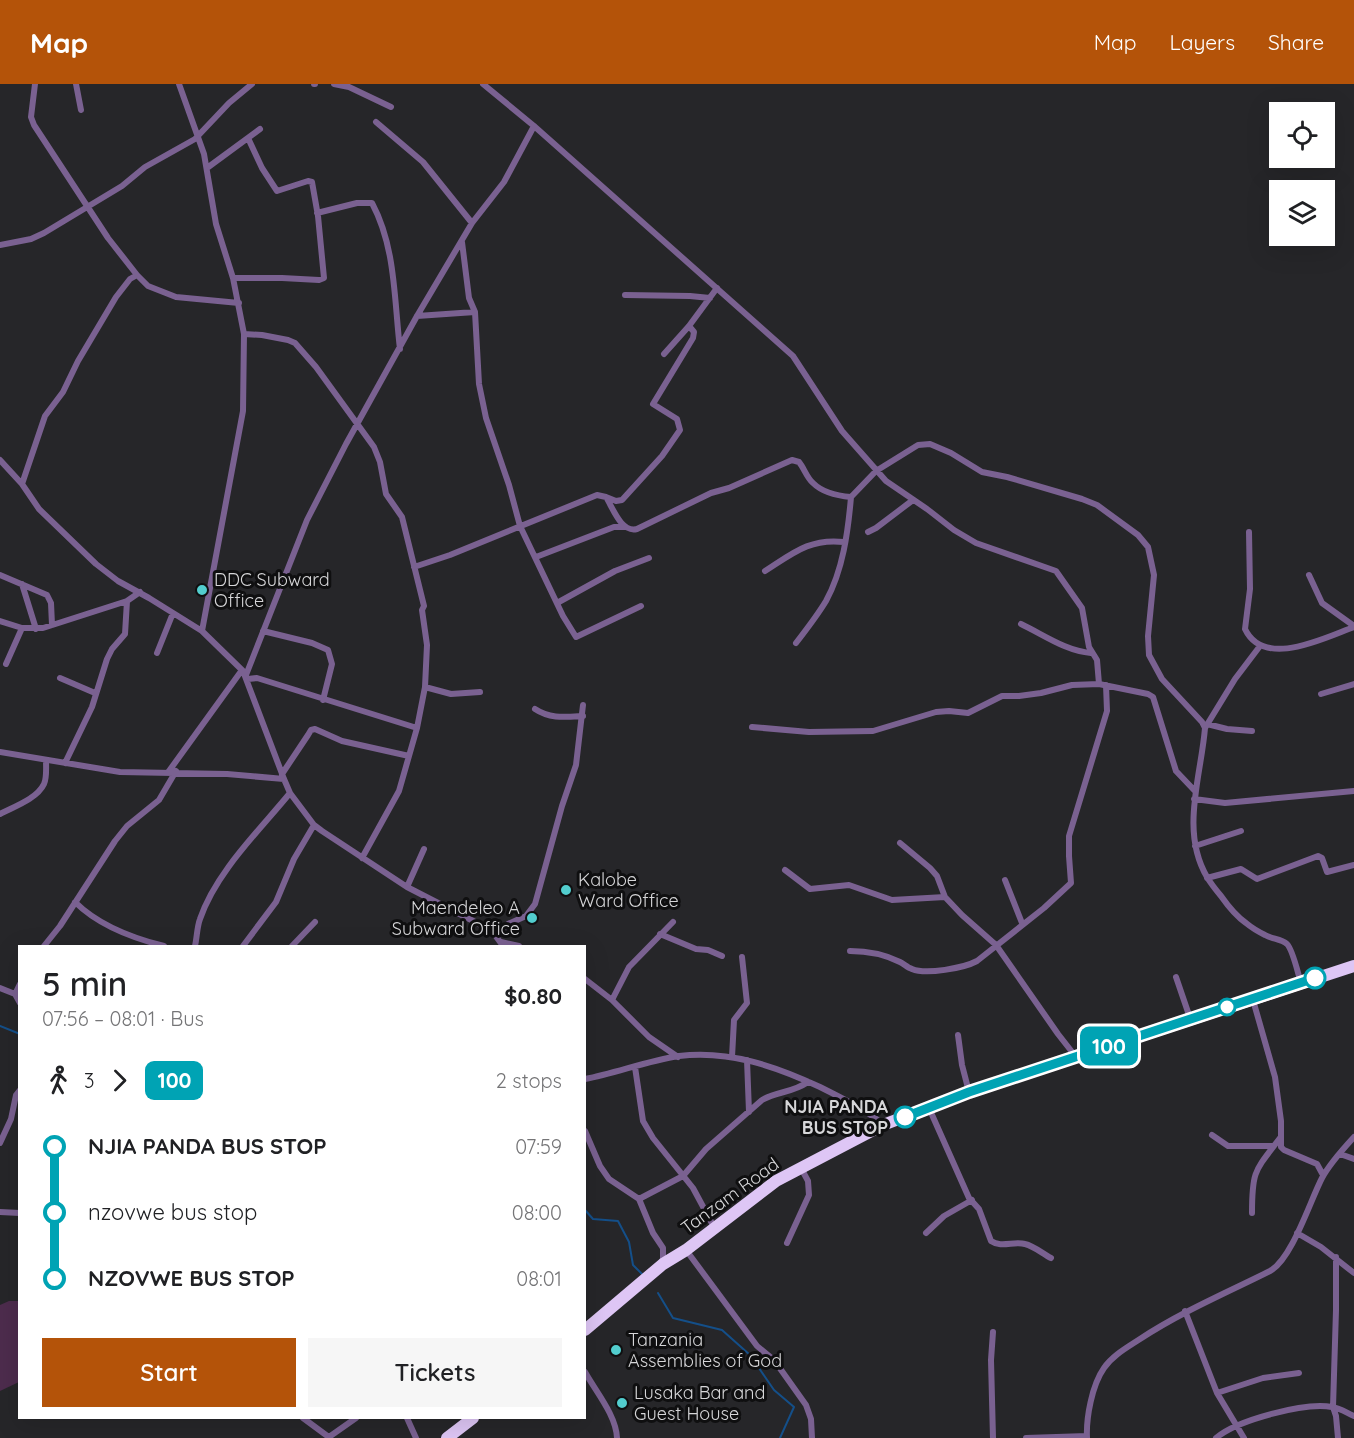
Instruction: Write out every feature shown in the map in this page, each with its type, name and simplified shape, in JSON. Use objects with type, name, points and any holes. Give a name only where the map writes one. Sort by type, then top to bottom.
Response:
[{"type":"highway","name":"Tanzam Road","points":[[586,1329],[663,1264],[686,1250],[776,1181],[884,1125],[969,1092],[1354,966]]},
{"type":"highway","points":[[447,1438],[473,1419]]},
{"type":"street","points":[[35,84],[32,121],[108,237],[136,275],[148,286],[176,297],[239,303]]},
{"type":"street","points":[[76,84],[81,110]]},
{"type":"street","points":[[179,84],[199,135],[216,224],[234,278],[244,334],[243,411],[202,631]]},
{"type":"street","points":[[0,245],[39,236],[122,186],[145,167],[183,147],[199,135],[229,103],[252,84]]},
{"type":"street","points":[[334,84],[350,87],[391,107]]},
{"type":"street","points":[[483,84],[534,126],[793,356],[842,431],[886,481],[976,543],[1056,570],[1082,608],[1091,653],[1097,660],[1107,711],[1070,836],[1069,856],[1072,880],[1044,908],[972,963],[934,970],[915,970],[873,952],[850,951]]},
{"type":"street","points":[[376,122],[423,162],[472,223]]},
{"type":"street","points":[[45,945],[60,926],[115,841],[134,819],[159,800],[172,771],[245,675],[307,520],[357,424],[472,223],[504,182],[534,126]]},
{"type":"street","points":[[207,168],[260,129]]},
{"type":"street","points":[[234,278],[322,279],[323,260],[312,182],[308,181],[277,191],[262,168],[248,138]]},
{"type":"street","points":[[317,213],[357,203],[372,203],[388,246],[392,266],[400,349]]},
{"type":"street","points":[[462,241],[469,298],[475,312],[481,399],[520,526],[557,603],[576,637],[641,606]]},
{"type":"street","points":[[22,484],[45,416],[63,392],[78,361],[116,297],[136,275]]},
{"type":"street","points":[[664,354],[689,326],[717,288]]},
{"type":"street","points":[[625,295],[710,298]]},
{"type":"street","points":[[417,316],[475,312]]},
{"type":"street","points":[[414,567],[450,555],[597,495],[616,501],[622,500],[662,456],[680,430],[676,419],[653,404],[693,338],[694,332],[689,326]]},
{"type":"street","points":[[244,334],[262,335],[295,343],[316,367],[377,452],[386,494],[402,517],[424,606],[422,610],[428,645],[425,687],[417,728],[399,791],[362,858]]},
{"type":"street","points":[[796,644],[826,601],[833,586],[841,563],[851,497],[876,471],[918,445],[930,444],[951,453],[982,472],[1007,477],[1090,502],[1138,535],[1148,548],[1154,575],[1148,636],[1152,664],[1162,679],[1206,726],[1252,731]]},
{"type":"street","points":[[536,557],[614,527],[637,529],[711,493],[729,488],[792,460],[799,462],[812,483],[834,495],[851,497]]},
{"type":"street","points":[[1,465],[22,484],[39,509],[96,564],[118,581],[140,592],[202,631],[245,675],[290,793],[314,825],[407,887],[465,916],[495,935],[502,944]]},
{"type":"street","points":[[606,497],[625,527]]},
{"type":"street","points":[[868,532],[913,500]]},
{"type":"street","points":[[1249,532],[1250,589],[1245,629],[1260,646],[1274,649],[1289,648],[1354,627]]},
{"type":"street","points":[[765,571],[810,544],[830,540],[844,542]]},
{"type":"street","points":[[557,603],[615,571],[649,558]]},
{"type":"street","points":[[0,575],[44,592],[50,598],[52,625]]},
{"type":"street","points":[[1309,575],[1322,603],[1354,627]]},
{"type":"street","points":[[22,584],[36,629]]},
{"type":"street","points":[[0,621],[22,628],[36,629],[127,601],[140,592]]},
{"type":"street","points":[[65,763],[87,719],[112,649],[125,634],[127,601]]},
{"type":"street","points":[[157,652],[173,613]]},
{"type":"street","points":[[1021,624],[1078,652],[1091,653]]},
{"type":"street","points":[[6,664],[22,628]]},
{"type":"street","points":[[263,631],[319,645],[328,650],[332,664],[323,700]]},
{"type":"street","points":[[1260,646],[1235,679],[1206,726],[1201,768],[1194,799],[1195,846],[1207,879],[1228,906],[1245,922],[1267,936],[1288,945],[1301,983]]},
{"type":"street","points":[[245,675],[417,728]]},
{"type":"street","points":[[60,678],[95,693]]},
{"type":"street","points":[[1321,694],[1354,684]]},
{"type":"street","points":[[752,727],[818,732],[873,731],[936,712],[968,713],[1002,696],[1041,693],[1072,685],[1102,685],[1153,697],[1176,771],[1195,791]]},
{"type":"street","points":[[425,687],[451,694],[480,692]]},
{"type":"street","points":[[495,935],[508,924],[526,916],[535,904],[562,806],[576,765],[583,705]]},
{"type":"street","points":[[535,709],[542,714],[554,717],[583,716]]},
{"type":"street","points":[[283,777],[308,735],[315,729],[342,741],[409,756]]},
{"type":"street","points":[[0,752],[120,772],[172,771],[283,777]]},
{"type":"street","points":[[0,814],[27,800],[41,788],[45,782],[46,760]]},
{"type":"street","points":[[1194,799],[1224,803],[1354,791]]},
{"type":"street","points":[[195,945],[199,923],[207,903],[229,868],[290,793]]},
{"type":"street","points":[[244,945],[276,902],[294,859],[314,825]]},
{"type":"street","points":[[1195,846],[1241,831]]},
{"type":"street","points":[[900,843],[933,871],[945,897],[996,945],[1076,1057]]},
{"type":"street","points":[[407,887],[424,849]]},
{"type":"street","points":[[1207,879],[1241,869],[1257,879],[1318,856],[1322,858],[1327,872],[1354,865]]},
{"type":"street","points":[[785,870],[810,889],[849,885],[892,900],[945,897]]},
{"type":"street","points":[[1005,880],[1022,923]]},
{"type":"street","points":[[75,902],[90,916],[110,927],[161,945]]},
{"type":"street","points":[[293,945],[315,922]]},
{"type":"street","points":[[612,1000],[629,967],[673,922]]},
{"type":"street","points":[[660,934],[696,949],[708,950],[722,956]]},
{"type":"street","points":[[732,1057],[734,1020],[747,1003],[742,957]]},
{"type":"street","points":[[1176,977],[1190,1018]]},
{"type":"street","points":[[586,980],[612,1000],[649,1038],[678,1057]]},
{"type":"street","points":[[0,988],[15,994],[18,999]]},
{"type":"street","points":[[15,994],[18,988]]},
{"type":"street","points":[[1253,1000],[1275,1077],[1281,1121],[1280,1137],[1284,1150],[1317,1164],[1323,1175]]},
{"type":"street","points":[[958,1035],[969,1092]]},
{"type":"street","points":[[586,1079],[678,1057],[706,1055],[732,1057],[778,1069],[808,1082],[870,1114],[884,1125]]},
{"type":"street","points":[[747,1060],[749,1112]]},
{"type":"street","points":[[635,1067],[643,1121],[653,1138],[693,1188],[714,1227]]},
{"type":"street","points":[[639,1199],[683,1176],[706,1149],[771,1095],[796,1090],[808,1082]]},
{"type":"street","points":[[0,1143],[11,1119],[18,1092]]},
{"type":"street","points":[[928,1107],[994,1243],[1029,1244],[1051,1258]]},
{"type":"street","points":[[586,1133],[600,1166],[609,1179],[639,1199],[653,1233],[663,1248],[663,1264]]},
{"type":"street","points":[[1212,1135],[1228,1146],[1273,1146]]},
{"type":"street","points":[[1252,1214],[1254,1175],[1265,1155],[1280,1137]]},
{"type":"street","points":[[1026,1438],[1087,1437],[1086,1425],[1099,1378],[1108,1363],[1129,1346],[1185,1311],[1280,1263],[1297,1233],[1323,1175],[1354,1137]]},
{"type":"street","points":[[1340,1154],[1354,1159]]},
{"type":"street","points":[[787,1243],[808,1195],[808,1181],[801,1168]]},
{"type":"street","points":[[926,1233],[944,1216],[972,1200]]},
{"type":"street","points":[[0,1212],[18,1213]]},
{"type":"street","points":[[1297,1233],[1336,1257],[1354,1273]]},
{"type":"street","points":[[686,1250],[757,1346],[774,1360],[806,1405],[811,1419],[812,1438]]},
{"type":"street","points":[[1336,1257],[1333,1407],[1338,1438]]},
{"type":"street","points":[[1185,1311],[1217,1393],[1244,1438]]},
{"type":"street","points":[[993,1332],[991,1360],[993,1438]]},
{"type":"street","points":[[1217,1393],[1263,1378],[1299,1373]]},
{"type":"street","points":[[586,1374],[609,1413],[617,1438]]},
{"type":"street","points":[[1216,1438],[1236,1425],[1308,1408],[1333,1407],[1354,1416]]},
{"type":"street","points":[[304,1419],[330,1438],[342,1426],[354,1419]]},
{"type":"street","points":[[407,1419],[416,1438]]},
{"type":"street","points":[[1070,1436],[1086,1425]]},
{"type":"shaded area","points":[[9,1301],[18,1301],[18,1382],[0,1391],[0,1305]]},
{"type":"waterway","points":[[0,1026],[18,1033]]},
{"type":"waterway","points":[[586,1211],[593,1219],[618,1221],[629,1242],[633,1265],[643,1275]]},
{"type":"waterway","points":[[658,1293],[673,1318],[722,1330],[750,1355],[774,1390],[794,1407],[780,1438]]},
{"type":"bus line","name":"100","points":[[905,1117],[969,1092],[1315,978]]},
{"type":"place","name":"DDC Subward Office","points":[[202,590]]},
{"type":"place","name":"Kalobe Ward Office","points":[[566,890]]},
{"type":"place","name":"Maendeleo A Subward Office","points":[[532,918]]},
{"type":"place","name":"NJIA PANDA BUS STOP","points":[[905,1117]]},
{"type":"place","name":"Tanzania Assemblies of God","points":[[616,1350]]},
{"type":"place","name":"Lusaka Bar and Guest House","points":[[622,1403]]}]
